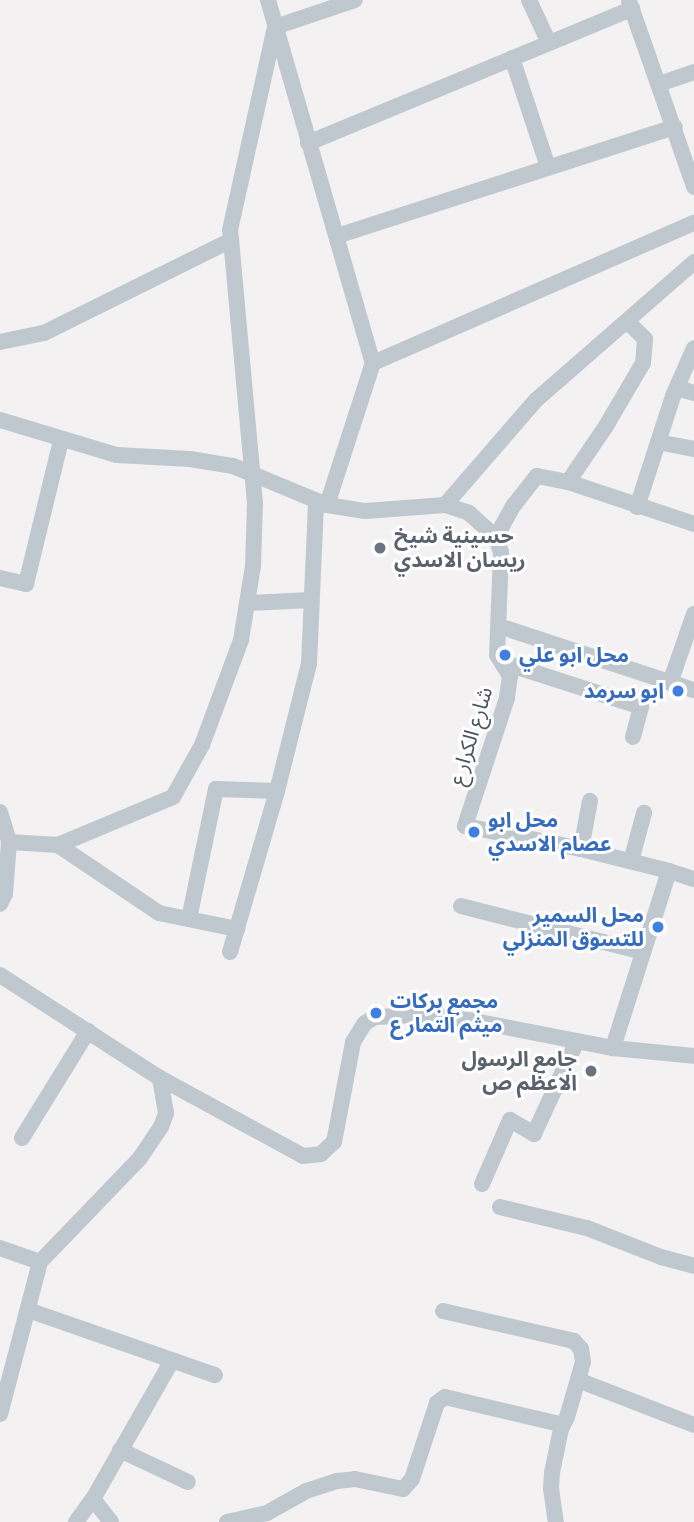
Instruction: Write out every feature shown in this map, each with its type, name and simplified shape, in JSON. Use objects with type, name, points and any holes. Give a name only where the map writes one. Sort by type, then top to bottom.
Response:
[{"type":"street","points":[[230,952],[277,791],[309,664],[311,600],[321,504],[373,363],[268,0]]},
{"type":"street","points":[[275,27],[355,0]]},
{"type":"street","points":[[529,0],[549,43]]},
{"type":"street","points":[[308,143],[549,43],[631,4],[694,187]]},
{"type":"street","points":[[9,842],[58,845],[173,797],[202,745],[240,640],[253,566],[255,503],[230,230],[275,27]]},
{"type":"street","points":[[512,58],[548,167]]},
{"type":"street","points":[[659,84],[694,72]]},
{"type":"street","points":[[337,236],[675,127]]},
{"type":"street","points":[[373,363],[694,223]]},
{"type":"street","points":[[0,341],[44,333],[231,240]]},
{"type":"street","points":[[445,505],[536,400],[694,262]]},
{"type":"street","points":[[568,482],[606,426],[643,363],[645,339],[626,321]]},
{"type":"street","points":[[637,507],[677,388],[694,348]]},
{"type":"street","points":[[677,388],[694,393]]},
{"type":"street","points":[[0,420],[117,455],[190,459],[251,472],[321,504],[366,511],[445,505],[469,513],[496,537],[514,505],[537,476],[568,482],[694,524]]},
{"type":"street","points":[[0,578],[26,584],[61,440]]},
{"type":"street","points":[[658,442],[694,449]]},
{"type":"street","name":"شارع الكرار ع","points":[[496,537],[501,552],[497,655],[505,663],[510,676],[508,698],[465,826],[581,849],[694,879]]},
{"type":"street","points":[[247,603],[311,600]]},
{"type":"street","points":[[670,683],[694,614]]},
{"type":"street","points":[[499,626],[579,650],[694,691]]},
{"type":"street","points":[[505,663],[641,707],[632,737]]},
{"type":"street","points":[[189,919],[216,789],[277,791]]},
{"type":"street","points":[[581,849],[590,801]]},
{"type":"street","points":[[0,812],[9,842],[5,894],[0,904]]},
{"type":"street","points":[[631,861],[644,813]]},
{"type":"street","points":[[58,845],[159,913],[237,929]]},
{"type":"street","points":[[613,1048],[669,871]]},
{"type":"street","points":[[461,906],[643,953]]},
{"type":"street","points":[[0,975],[160,1077],[294,1152],[312,1157],[321,1154],[334,1142],[353,1042],[358,1032],[375,1017],[386,1014],[445,1017],[613,1048],[694,1056]]},
{"type":"street","points":[[22,1138],[88,1031]]},
{"type":"street","points":[[482,1184],[510,1120],[534,1134],[577,1041]]},
{"type":"street","points":[[0,1414],[40,1262],[140,1158],[161,1127],[166,1113],[160,1077]]},
{"type":"street","points":[[500,1207],[587,1228],[660,1257],[694,1266]]},
{"type":"street","points":[[0,1248],[40,1262]]},
{"type":"street","points":[[28,1310],[171,1362],[215,1375]]},
{"type":"street","points":[[443,1311],[574,1341],[583,1355],[563,1425],[551,1488],[556,1522]]},
{"type":"street","points":[[76,1522],[93,1499],[171,1362]]},
{"type":"street","points":[[578,1380],[694,1424]]},
{"type":"street","points":[[227,1522],[267,1513],[306,1491],[337,1481],[355,1479],[403,1489],[412,1479],[438,1403],[445,1396],[563,1425]]},
{"type":"street","points":[[120,1450],[188,1482]]},
{"type":"street","points":[[93,1499],[111,1522]]},
{"type":"place","name":"حسينية شيخ ريسان الاسدي","points":[[380,548]]},
{"type":"place","name":"محل ابو علي","points":[[505,655]]},
{"type":"place","name":"ابو سرمد","points":[[678,691]]},
{"type":"place","name":"محل ابو عصام الاسدي","points":[[474,832]]},
{"type":"place","name":"محل السمير للتسوق المنزلي","points":[[658,927]]},
{"type":"place","name":"مجمع بركات ميثم التمار ع","points":[[376,1013]]},
{"type":"place","name":"جامع الرسول الاعظم ص","points":[[591,1071]]}]
